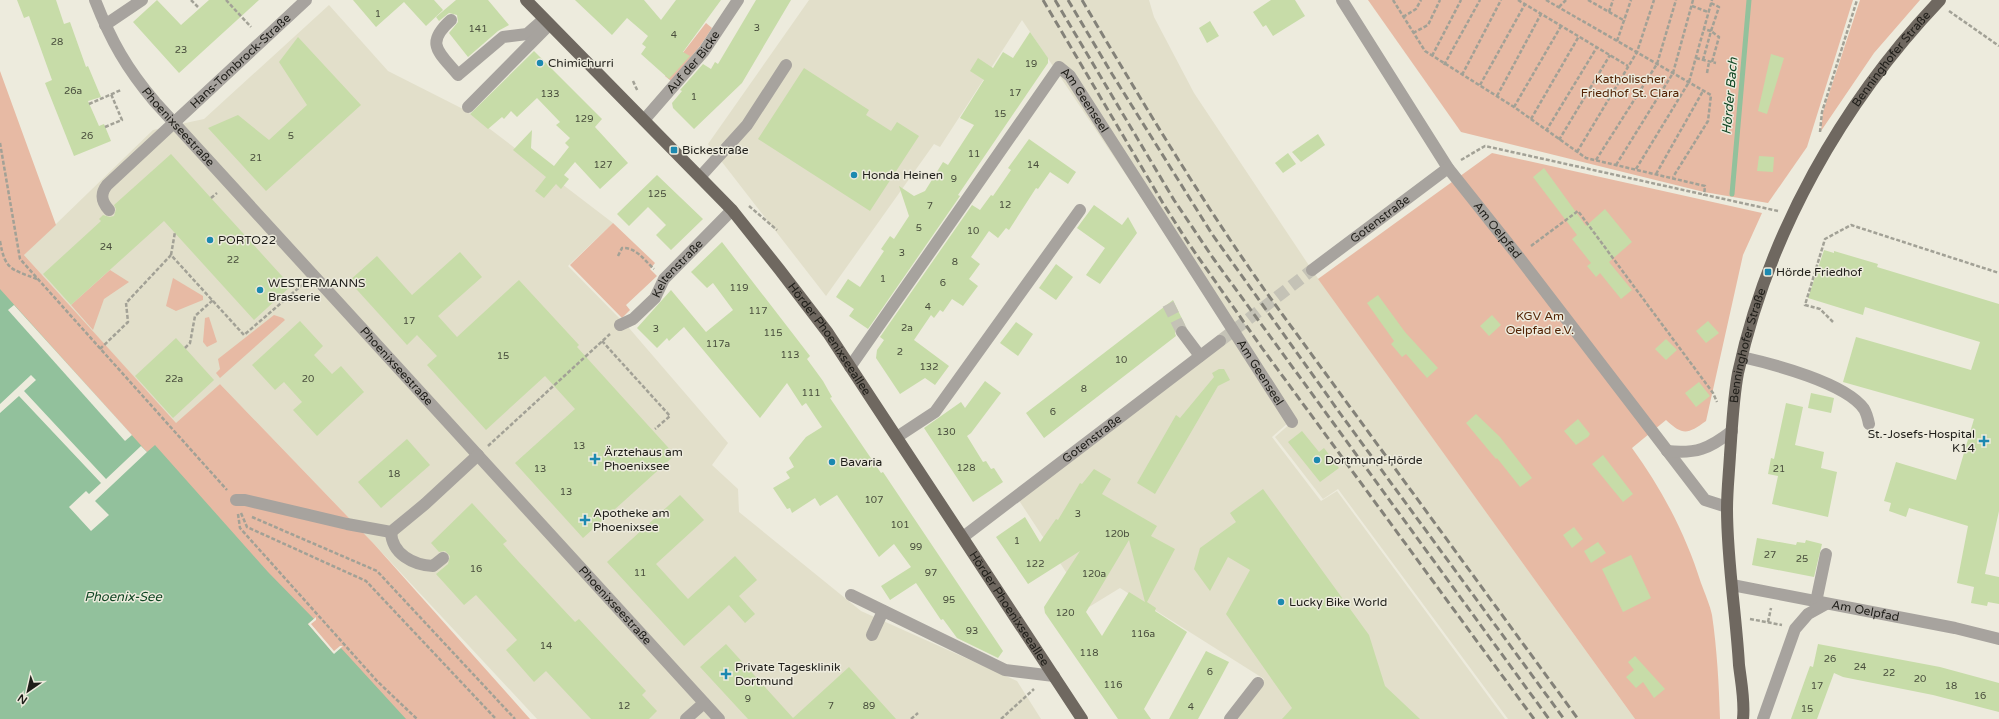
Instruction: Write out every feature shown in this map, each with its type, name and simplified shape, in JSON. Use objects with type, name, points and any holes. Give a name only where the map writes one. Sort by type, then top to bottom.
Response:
[{"type":"main road","name":"Hörder Phoenixseeallee","points":[[526,0],[732,210],[828,333],[1082,719]]},
{"type":"main road","name":"Benninghofer Straße","points":[[1743,719],[1727,507],[1732,431],[1738,375],[1742,357],[1768,272],[1792,215],[1812,176],[1859,100],[1919,22],[1940,0]]},
{"type":"street","name":"Phoenixseestraße","points":[[95,0],[118,52],[138,82],[719,719]]},
{"type":"street","points":[[105,25],[142,0]]},
{"type":"street","name":"Hans-Tombrock-Straße","points":[[109,210],[102,200],[103,190],[306,0]]},
{"type":"street","name":"Auf der Bicke","points":[[644,120],[704,50],[738,0]]},
{"type":"street","name":"Am Oelpfad","points":[[1342,0],[1448,168],[1518,256],[1705,500],[1727,507]]},
{"type":"street","points":[[452,20],[441,28],[437,36],[436,45],[438,52],[458,75],[503,37],[527,34],[547,22]]},
{"type":"street","points":[[468,107],[547,22]]},
{"type":"street","points":[[700,176],[747,125],[786,65]]},
{"type":"street","name":"Am Geenseel","points":[[850,367],[1059,67],[1070,76],[1292,422]]},
{"type":"street","name":"Gotenstraße","points":[[1312,270],[1448,168]]},
{"type":"street","name":"Keltenstraße","points":[[620,325],[633,319],[655,298],[664,279],[732,210]]},
{"type":"street","points":[[897,437],[934,412],[1080,210]]},
{"type":"street","points":[[1182,332],[1200,356]]},
{"type":"street","name":"Gotenstraße","points":[[963,537],[1220,341]]},
{"type":"street","points":[[1742,357],[1802,374],[1839,390],[1864,409],[1869,424]]},
{"type":"street","points":[[1667,451],[1697,451],[1719,441],[1732,431]]},
{"type":"street","points":[[236,500],[245,500],[347,524],[391,532],[425,504],[478,455]]},
{"type":"street","points":[[391,532],[392,542],[405,557],[412,562],[421,565],[433,566],[443,558]]},
{"type":"street","points":[[1763,719],[1795,629],[1808,614],[1821,603],[1826,554]]},
{"type":"street","name":"Am Oelpfad","points":[[1732,585],[1955,628],[1999,639]]},
{"type":"street","points":[[851,595],[1005,670],[1054,676]]},
{"type":"street","points":[[872,635],[883,611]]},
{"type":"street","points":[[1230,719],[1258,683]]},
{"type":"street","points":[[686,719],[704,703]]},
{"type":"path","points":[[191,0],[198,7]]},
{"type":"path","points":[[226,0],[251,28]]},
{"type":"path","points":[[1393,0],[1425,51],[1444,65],[1514,107],[1586,158],[1672,177],[1705,186],[1704,196]]},
{"type":"path","points":[[1403,17],[1416,9],[1421,0]]},
{"type":"path","points":[[1413,33],[1428,25],[1440,0]]},
{"type":"path","points":[[1432,56],[1461,0]]},
{"type":"path","points":[[1444,65],[1480,0]]},
{"type":"path","points":[[1462,75],[1501,0]]},
{"type":"path","points":[[1518,0],[1628,66]]},
{"type":"path","points":[[1546,0],[1711,95],[1708,121],[1672,177]]},
{"type":"path","points":[[1559,7],[1566,0]]},
{"type":"path","points":[[1588,0],[1625,21]]},
{"type":"path","points":[[1609,12],[1613,0]]},
{"type":"path","points":[[1617,41],[1632,0]]},
{"type":"path","points":[[1577,152],[1637,52],[1654,0]]},
{"type":"path","points":[[1596,160],[1657,64],[1676,0]]},
{"type":"path","points":[[1616,165],[1673,73],[1693,0]]},
{"type":"path","points":[[1819,138],[1822,112],[1858,0]]},
{"type":"path","points":[[1636,169],[1689,82],[1712,2],[1719,7],[1702,60]]},
{"type":"path","points":[[1480,86],[1525,4]]},
{"type":"path","points":[[1692,6],[1708,12]]},
{"type":"path","points":[[1948,10],[1999,46]]},
{"type":"path","points":[[1497,96],[1541,14]]},
{"type":"path","points":[[1514,107],[1561,26]]},
{"type":"path","points":[[1703,29],[1716,33],[1719,37],[1707,73]]},
{"type":"path","points":[[1531,119],[1579,36]]},
{"type":"path","points":[[1546,131],[1597,47]]},
{"type":"path","points":[[1559,140],[1610,55]]},
{"type":"path","points":[[1696,58],[1716,63]]},
{"type":"path","points":[[89,104],[121,90]]},
{"type":"path","points":[[1656,174],[1703,91]]},
{"type":"path","points":[[106,127],[122,120],[111,94]]},
{"type":"path","points":[[0,143],[20,259],[100,349],[252,517],[377,570],[515,719]]},
{"type":"path","points":[[1448,168],[1485,146],[1792,215]]},
{"type":"path","points":[[211,198],[217,193]]},
{"type":"path","points":[[1531,246],[1578,211],[1713,393],[1717,402]]},
{"type":"path","points":[[1833,322],[1820,309],[1805,305],[1825,239],[1851,225],[1999,273]]},
{"type":"path","points":[[100,349],[128,322],[126,303],[171,256],[175,232]]},
{"type":"path","points":[[0,242],[3,258],[11,268],[38,279]]},
{"type":"path","points":[[618,256],[622,248],[629,247],[637,252],[664,279]]},
{"type":"path","points":[[171,256],[244,335],[302,285]]},
{"type":"path","points":[[185,348],[190,343],[194,316],[213,300]]},
{"type":"path","points":[[478,455],[606,337]]},
{"type":"path","points":[[602,341],[670,416],[655,429]]},
{"type":"path","points":[[236,500],[240,528],[377,681],[417,719]]},
{"type":"path","points":[[236,500],[246,527],[366,581],[496,719]]},
{"type":"path","points":[[1768,622],[1771,608]]},
{"type":"path","points":[[1750,619],[1788,627]]},
{"type":"path","points":[[1001,719],[1034,689]]},
{"type":"path","points":[[912,719],[918,713]]},
{"type":"shaded area","points":[[809,0],[1149,0],[1154,17],[1194,93],[1312,270],[1635,719],[1508,719],[1338,489],[1323,499],[1275,437],[1292,422],[1022,20],[940,147],[934,144],[826,296],[708,144]]},
{"type":"shaded area","points":[[329,5],[388,71],[465,110],[613,223],[568,266],[629,328],[728,443],[712,465],[738,489],[739,512],[861,611],[1017,681],[1041,719],[537,719],[374,544],[220,384],[176,424],[24,255],[153,130],[204,119]]},
{"type":"shaded area","points":[[1231,335],[1289,422],[1272,437],[1321,501],[1337,491],[1505,719],[1233,719],[1264,679],[1120,588],[1089,607],[1018,499]]},
{"type":"green space","name":"Katholischer Friedhof St. Clara","points":[[1368,0],[1853,0],[1807,147],[1768,203],[1704,192],[1461,132]]},
{"type":"green space","points":[[1860,0],[1920,0],[1874,53],[1821,131],[1823,112]]},
{"type":"green space","points":[[706,23],[712,28],[700,46],[671,81],[665,76]]},
{"type":"green space","name":"Phoenix-See","points":[[0,71],[56,225],[24,255],[176,423],[220,384],[374,544],[530,719],[0,719]]},
{"type":"green space","name":"KGV Am Oelpfad e.V.","points":[[1492,153],[1762,213],[1743,255],[1706,421],[1690,431],[1681,431],[1666,420],[1632,448],[1663,496],[1672,513],[1688,547],[1710,607],[1716,654],[1720,719],[1635,719],[1318,279]]},
{"type":"green space","points":[[613,223],[655,263],[650,269],[657,276],[626,305],[630,310],[622,318],[570,265]]},
{"type":"green space","points":[[110,270],[129,282],[104,299],[93,330],[71,305]]},
{"type":"green space","points":[[173,278],[203,296],[203,300],[176,311],[166,306]]},
{"type":"green space","points":[[274,315],[285,320],[220,378],[216,373],[220,369],[218,359]]},
{"type":"green space","points":[[209,317],[217,342],[207,347],[203,342],[205,318]]},
{"type":"water","name":"Phoenix-See","points":[[0,289],[147,452],[155,445],[268,572],[314,619],[308,624],[333,653],[341,648],[406,719],[0,719]]},
{"type":"pier","points":[[14,305],[132,435],[125,441],[8,310]]},
{"type":"pier","points":[[31,375],[36,380],[24,391],[106,479],[141,446],[147,452],[95,501],[109,515],[91,531],[69,507],[86,491],[89,494],[101,483],[19,396],[0,413],[0,404]]},
{"type":"pier","points":[[316,617],[316,620],[311,624],[334,651],[340,646],[343,646],[334,654],[308,624]]},
{"type":"building","points":[[17,0],[56,0],[64,24],[70,22],[86,67],[88,66],[101,97],[88,101],[99,126],[104,124],[111,141],[74,156],[45,83],[52,80],[29,16],[24,18]]},
{"type":"building","points":[[157,0],[181,25],[209,0],[259,0],[179,73],[133,22]]},
{"type":"building","points":[[353,0],[434,0],[443,10],[426,26],[404,2],[376,27]]},
{"type":"building","points":[[456,0],[488,0],[509,25],[498,31],[468,57],[449,33],[458,22],[457,15],[449,13],[439,21],[436,17]]},
{"type":"building","points":[[575,0],[644,0],[661,20],[676,0],[721,0],[683,52],[690,56],[669,79],[641,54],[646,47],[642,44],[648,36],[627,18],[612,35]]},
{"type":"building","points":[[756,0],[791,0],[742,83],[694,129],[673,108],[672,103],[682,91],[680,90],[703,64],[711,69],[715,62],[718,64]]},
{"type":"building","points":[[1271,0],[1295,0],[1305,16],[1273,36],[1266,25],[1263,27],[1253,12]]},
{"type":"building","points":[[1210,21],[1219,36],[1207,43],[1199,28]]},
{"type":"building","points":[[1030,32],[1048,58],[1048,63],[958,195],[960,196],[868,329],[849,316],[854,309],[836,297],[848,279],[860,287],[884,251],[881,249],[890,236],[894,239],[909,216],[899,186],[914,196],[925,191],[943,162],[948,165],[974,125],[960,118],[984,80],[970,71],[978,58],[993,68],[1003,52],[1013,58]]},
{"type":"building","points":[[298,37],[361,105],[266,191],[208,128],[238,115],[269,140],[307,105],[279,62]]},
{"type":"building","points":[[534,51],[602,119],[595,127],[628,163],[600,189],[575,162],[564,175],[569,179],[561,189],[556,184],[544,198],[535,191],[546,177],[513,150],[532,130],[531,148],[554,166],[569,147],[565,143],[570,138],[556,125],[560,122],[537,98],[517,117],[511,111],[504,119],[502,117],[488,129],[470,114]]},
{"type":"building","points":[[1771,54],[1784,58],[1767,114],[1758,111]]},
{"type":"building","name":"Honda Heinen","points":[[804,68],[869,110],[866,115],[891,131],[897,122],[919,136],[870,211],[758,139]]},
{"type":"building","points":[[1318,134],[1325,145],[1301,162],[1292,152]]},
{"type":"building","points":[[1029,139],[1076,172],[1068,184],[1050,172],[1038,189],[1036,188],[1009,230],[1006,228],[998,238],[989,231],[971,257],[980,264],[969,279],[978,286],[963,306],[952,299],[943,312],[940,310],[934,318],[931,315],[914,340],[949,366],[935,385],[925,378],[900,394],[876,358],[877,350],[884,340],[880,337],[972,205],[980,210],[991,195],[993,196],[1011,170],[1008,168]]},
{"type":"building","points":[[1288,153],[1296,164],[1283,173],[1275,163]]},
{"type":"building","points":[[171,154],[291,286],[254,320],[164,221],[71,305],[43,274],[101,221],[99,219],[103,215],[110,217],[114,216],[116,209],[114,205]]},
{"type":"building","points":[[1759,156],[1774,157],[1773,172],[1757,171]]},
{"type":"building","points":[[1544,168],[1586,226],[1605,209],[1632,242],[1609,262],[1632,290],[1621,299],[1600,273],[1596,277],[1587,266],[1591,263],[1572,239],[1577,235],[1533,177]]},
{"type":"building","points":[[657,175],[703,219],[671,250],[656,235],[666,225],[648,207],[629,226],[617,214]]},
{"type":"building","points":[[1094,205],[1122,225],[1128,217],[1137,233],[1100,284],[1086,275],[1105,248],[1077,228]]},
{"type":"building","points":[[722,242],[810,356],[807,359],[823,381],[832,397],[830,398],[881,473],[883,472],[1003,651],[998,658],[957,638],[943,619],[941,620],[916,583],[890,600],[881,586],[911,567],[894,544],[879,557],[837,495],[820,506],[815,498],[792,513],[790,508],[787,509],[773,488],[790,478],[786,472],[794,467],[789,458],[806,437],[822,427],[806,403],[802,406],[787,383],[760,418],[684,327],[669,341],[667,338],[657,348],[637,328],[671,290],[706,332],[733,310],[713,283],[707,288],[691,272]]},
{"type":"building","name":"St.-Josefs-Hospital K14","points":[[1824,250],[1834,253],[1834,251],[1878,264],[1877,267],[1999,304],[1999,511],[1985,574],[1999,577],[1999,604],[1988,602],[1987,606],[1971,603],[1974,587],[1957,583],[1968,526],[1909,508],[1906,517],[1889,511],[1891,503],[1884,501],[1896,462],[1956,480],[1974,419],[1843,382],[1856,337],[1971,370],[1980,342],[1865,307],[1863,315],[1808,298]]},
{"type":"building","points":[[460,252],[482,277],[438,316],[457,337],[519,280],[579,345],[577,347],[675,455],[583,538],[515,463],[575,409],[545,376],[486,430],[427,365],[437,356],[417,335],[407,345],[349,281],[377,256],[412,295]]},
{"type":"building","points":[[1056,264],[1073,277],[1056,300],[1039,288]]},
{"type":"building","points":[[1378,295],[1405,332],[1438,368],[1427,378],[1406,354],[1402,357],[1391,344],[1394,341],[1367,303]]},
{"type":"building","points":[[1173,300],[1185,325],[1177,326],[1175,333],[1176,336],[1044,438],[1026,413]]},
{"type":"building","points":[[1492,315],[1501,325],[1489,336],[1480,326]]},
{"type":"building","points":[[300,321],[323,346],[314,355],[332,374],[341,366],[364,392],[317,436],[293,410],[302,402],[284,382],[275,390],[252,365]]},
{"type":"building","points":[[1708,321],[1719,333],[1706,343],[1696,331]]},
{"type":"building","points":[[1016,322],[1033,334],[1018,356],[1000,343]]},
{"type":"building","points":[[176,338],[214,380],[173,418],[135,376]]},
{"type":"building","points":[[1666,339],[1677,350],[1666,360],[1655,349]]},
{"type":"building","points":[[1219,369],[1224,369],[1230,380],[1218,386],[1155,494],[1137,483],[1176,415],[1180,418],[1214,377],[1212,373]]},
{"type":"building","points":[[985,381],[1001,393],[971,433],[967,436],[983,462],[986,461],[991,469],[994,468],[1003,482],[973,502],[924,428],[961,402],[965,408]]},
{"type":"building","points":[[1699,382],[1710,396],[1696,407],[1685,393]]},
{"type":"building","points":[[1811,393],[1834,398],[1831,413],[1808,408]]},
{"type":"building","points":[[1786,403],[1803,407],[1795,445],[1824,452],[1821,468],[1837,472],[1828,517],[1772,504],[1778,476],[1768,474],[1771,458],[1774,459]]},
{"type":"building","points":[[1476,414],[1500,437],[1532,478],[1520,487],[1466,423]]},
{"type":"building","points":[[1578,419],[1590,434],[1576,445],[1564,431]]},
{"type":"building","name":"Dortmund-Hörde","points":[[1302,431],[1319,452],[1324,448],[1339,468],[1320,482],[1288,442]]},
{"type":"building","points":[[407,439],[430,465],[381,508],[358,482]]},
{"type":"building","points":[[1603,455],[1633,494],[1623,502],[1592,464]]},
{"type":"building","points":[[1094,469],[1111,479],[1102,494],[1157,526],[1151,536],[1175,549],[1147,602],[1156,608],[1155,611],[1187,632],[1144,709],[1151,719],[1118,719],[1045,613],[1044,607],[1080,551],[1028,584],[996,537],[1025,517],[1040,542],[1056,519],[1058,520],[1080,483],[1082,484]],"holes":[[[1129,540],[1145,602],[1129,592],[1102,636],[1086,612]]]},
{"type":"building","name":"Lucky Bike World","points":[[1263,489],[1369,635],[1385,686],[1420,719],[1282,719],[1292,708],[1226,614],[1250,570],[1228,557],[1210,591],[1194,569],[1200,548],[1236,522],[1230,513]]},
{"type":"building","points":[[680,495],[704,520],[656,564],[688,599],[735,556],[757,580],[739,596],[755,614],[745,623],[729,605],[684,646],[607,562]]},
{"type":"building","points":[[472,503],[507,541],[503,544],[518,561],[575,622],[579,619],[646,691],[642,695],[657,711],[649,719],[591,719],[546,671],[534,682],[506,650],[517,640],[476,595],[464,605],[436,574],[448,564],[450,556],[445,551],[439,552],[431,543]]},
{"type":"building","points":[[1574,527],[1583,539],[1572,548],[1563,535]]},
{"type":"building","points":[[1757,538],[1796,545],[1797,542],[1805,543],[1806,540],[1822,544],[1814,577],[1752,565]]},
{"type":"building","points":[[1598,542],[1606,553],[1591,563],[1584,551]]},
{"type":"building","points":[[1631,555],[1651,598],[1623,612],[1602,569]]},
{"type":"building","points":[[726,644],[793,718],[849,667],[896,719],[748,719],[700,667]]},
{"type":"building","points":[[1818,644],[1940,667],[1999,683],[1999,712],[1933,695],[1843,677],[1834,673],[1817,719],[1791,719],[1810,666],[1813,667]]},
{"type":"building","points":[[1206,651],[1229,662],[1220,679],[1198,719],[1169,719]]},
{"type":"building","points":[[1635,656],[1665,689],[1654,698],[1643,682],[1636,688],[1626,677],[1634,670],[1628,662]]},
{"type":"waterway","name":"Hörder Bach","points":[[1732,194],[1749,0]]},
{"type":"tunnel","points":[[1220,341],[1312,270]]},
{"type":"tunnel","points":[[1168,304],[1182,332]]},
{"type":"railway","points":[[1043,0],[1164,205],[1189,244],[1262,348],[1534,719]]},
{"type":"railway","points":[[1055,0],[1174,200],[1213,258],[1549,719]]},
{"type":"railway","points":[[1068,0],[1112,74],[1212,234],[1342,416],[1564,719]]},
{"type":"railway","points":[[1082,0],[1171,148],[1241,256],[1578,719]]},
{"type":"place","name":"Chimichurri","points":[[540,63]]},
{"type":"place","name":"Bickestraße","points":[[674,150]]},
{"type":"place","name":"Honda Heinen","points":[[854,175]]},
{"type":"place","name":"PORTO22","points":[[210,240]]},
{"type":"place","name":"Hörde Friedhof","points":[[1768,272]]},
{"type":"place","name":"WESTERMANNS Brasserie","points":[[260,290]]},
{"type":"place","name":"St.-Josefs-Hospital K14","points":[[1984,441]]},
{"type":"place","name":"Ärztehaus am Phoenixsee","points":[[595,459]]},
{"type":"place","name":"Dortmund-Hörde","points":[[1317,460]]},
{"type":"place","name":"Bavaria","points":[[832,462]]},
{"type":"place","name":"Apotheke am Phoenixsee","points":[[585,520]]},
{"type":"place","name":"Lucky Bike World","points":[[1281,602]]},
{"type":"place","name":"Private Tagesklinik Dortmund","points":[[726,674]]}]
